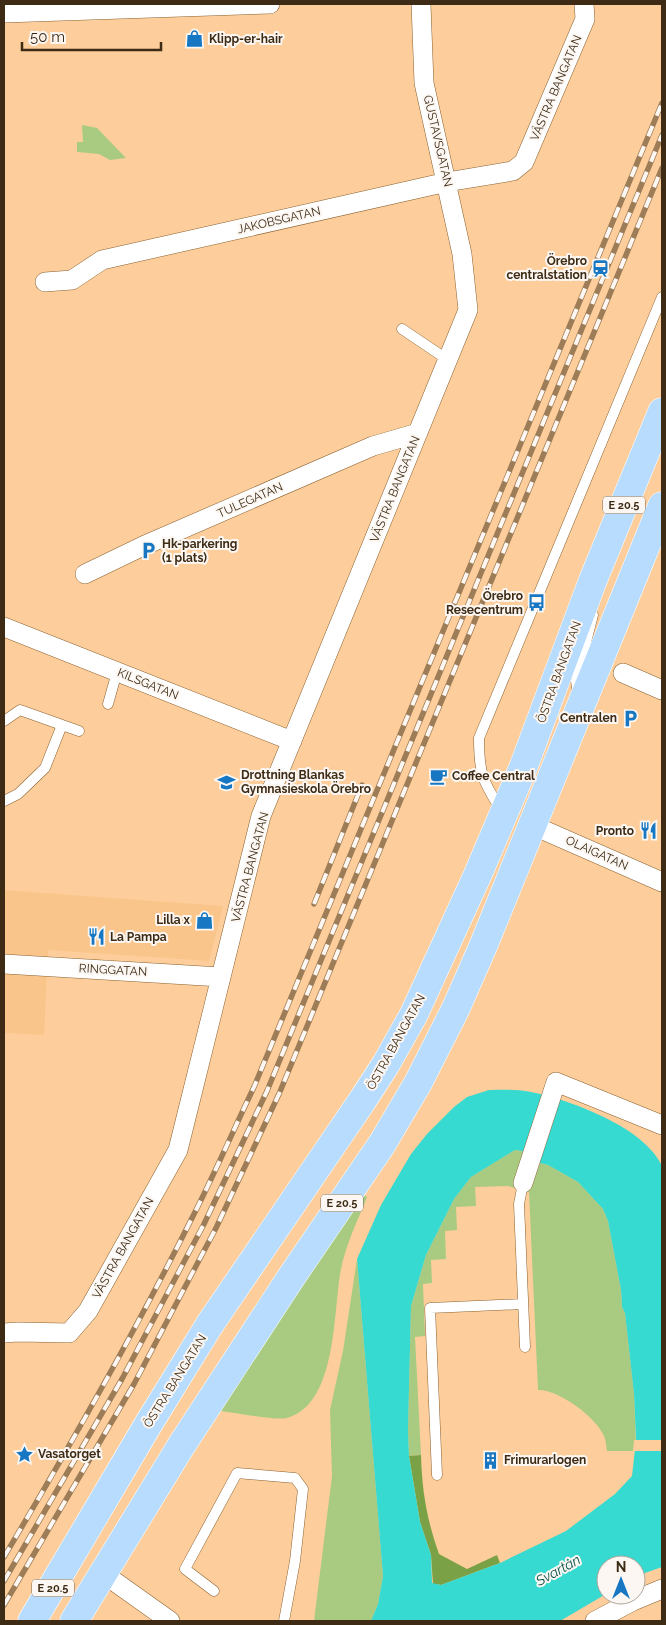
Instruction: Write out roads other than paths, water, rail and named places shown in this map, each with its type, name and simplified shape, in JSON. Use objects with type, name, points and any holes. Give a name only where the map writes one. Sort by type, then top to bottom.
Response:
[{"type":"main road","name":"ÖSTRA BANGATAN","points":[[32,1621],[210,1324],[331,1149],[386,1064],[414,1014],[437,967],[504,813],[593,580],[662,412]]},
{"type":"main road","name":"E 20.5","points":[[74,1621],[181,1446],[290,1279],[382,1144],[418,1083],[456,1008],[496,916],[662,506]]},
{"type":"main road","points":[[504,813],[532,825]]},
{"type":"main road","points":[[73,1554],[104,1574]]},
{"type":"street","points":[[4,13],[270,4]]},
{"type":"street","name":"GUSTAVSGATAN","points":[[421,4],[424,83],[447,182],[466,277]]},
{"type":"street","name":"VÄSTRA BANGATAN","points":[[517,168],[524,162],[566,66],[585,18],[584,4]]},
{"type":"street","name":"JAKOBSGATAN","points":[[45,282],[72,280],[102,260],[447,182],[513,171],[517,168]]},
{"type":"street","name":"VÄSTRA BANGATAN","points":[[4,1333],[69,1333],[88,1311],[178,1150],[261,816],[468,310],[466,277]]},
{"type":"street","name":"TULEGATAN","points":[[85,574],[143,546],[373,446],[418,433]]},
{"type":"street","name":"KILSGATAN","points":[[4,627],[292,741]]},
{"type":"street","points":[[624,673],[662,690]]},
{"type":"street","name":"OLAIGATAN","points":[[532,825],[662,882]]},
{"type":"street","name":"RINGGATAN","points":[[4,964],[221,977]]},
{"type":"street","points":[[524,1183],[556,1082],[662,1125]]},
{"type":"street","points":[[104,1574],[170,1621]]},
{"type":"street","points":[[595,1621],[633,1601],[662,1589]]},
{"type":"lane","points":[[504,813],[486,785],[479,763],[480,738],[662,298]]},
{"type":"lane","points":[[402,329],[448,360]]},
{"type":"lane","points":[[580,707],[576,681],[595,609]]},
{"type":"lane","points":[[108,704],[117,672]]},
{"type":"lane","points":[[4,721],[20,710],[79,731]]},
{"type":"lane","points":[[4,801],[18,794],[44,768],[62,725]]},
{"type":"lane","points":[[524,1183],[519,1204],[525,1347]]},
{"type":"lane","points":[[437,1475],[430,1308],[523,1304]]},
{"type":"lane","points":[[214,1591],[185,1569],[237,1473],[295,1478],[303,1489],[295,1561],[284,1621]]},
{"type":"water","name":"Svartån","points":[[489,1090],[520,1090],[546,1095],[596,1113],[627,1130],[651,1150],[662,1166],[662,1567],[646,1573],[646,1555],[596,1555],[596,1600],[560,1621],[371,1621],[378,1604],[383,1576],[357,1259],[381,1205],[411,1154],[427,1134],[467,1097]],"holes":[[[515,1150],[522,1151],[540,1163],[548,1165],[578,1182],[603,1209],[608,1221],[621,1290],[622,1307],[625,1313],[634,1394],[636,1440],[632,1476],[615,1494],[566,1531],[500,1563],[441,1585],[432,1583],[431,1555],[420,1522],[409,1456],[411,1306],[426,1255],[454,1199],[471,1177]]]},
{"type":"railway","points":[[4,1557],[77,1432],[170,1261],[254,1087],[662,103]]},
{"type":"railway","points":[[4,1581],[122,1379],[204,1224],[267,1091],[662,135]]},
{"type":"railway","points":[[4,1605],[134,1384],[216,1228],[279,1094],[662,168]]},
{"type":"railway","points":[[314,904],[362,785]]},
{"type":"place","name":"Klipp-er-hair","points":[[195,39]]},
{"type":"place","name":"Örebro centralstation","points":[[601,268]]},
{"type":"place","name":"Hk-parkering (1 plats)","points":[[148,551]]},
{"type":"place","name":"Örebro Resecentrum","points":[[537,603]]},
{"type":"place","name":"Centralen","points":[[631,718]]},
{"type":"place","name":"Coffee Central","points":[[438,776]]},
{"type":"place","name":"Drottning Blankas Gymnasieskola Örebro","points":[[227,782]]},
{"type":"place","name":"Pronto","points":[[648,831]]},
{"type":"place","name":"Lilla x","points":[[204,920]]},
{"type":"place","name":"La Pampa","points":[[96,937]]},
{"type":"place","name":"Vasatorget","points":[[24,1454]]},
{"type":"place","name":"Frimurarlogen","points":[[490,1460]]}]
